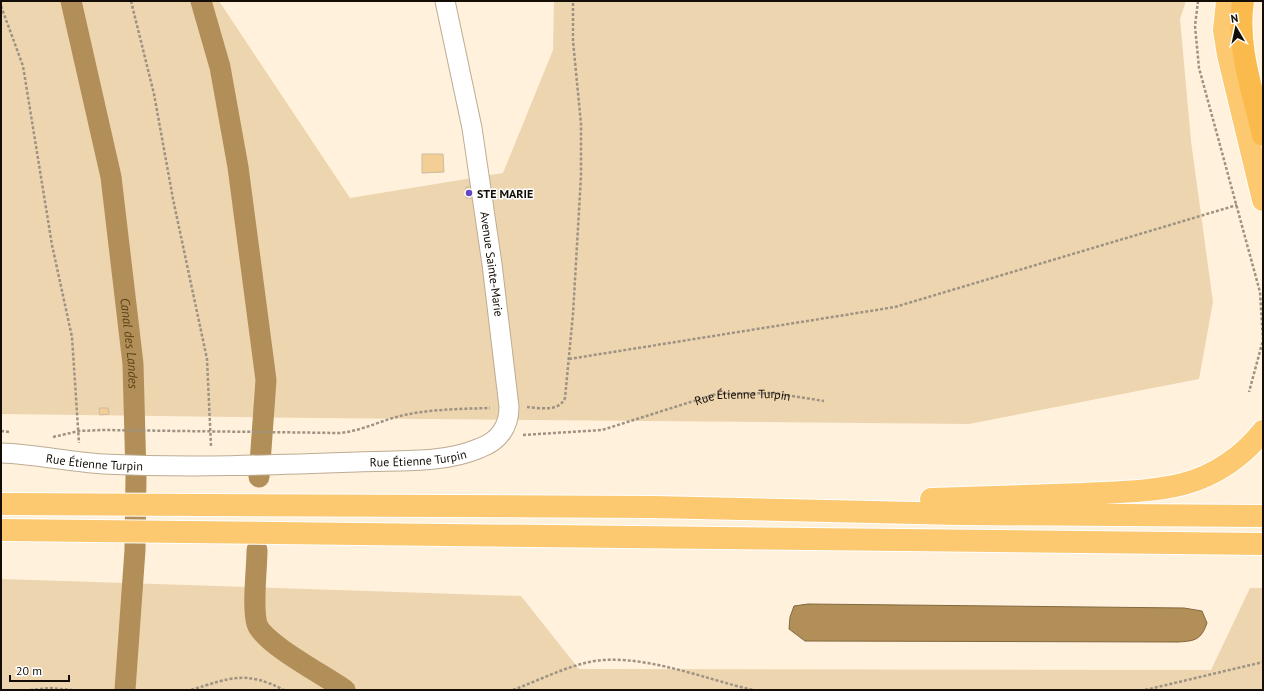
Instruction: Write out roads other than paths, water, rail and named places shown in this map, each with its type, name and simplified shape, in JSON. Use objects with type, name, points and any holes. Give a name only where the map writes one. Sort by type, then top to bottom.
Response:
[{"type":"highway","points":[[1227,1],[1224,30],[1228,55],[1263,200]]},
{"type":"highway","points":[[1243,1],[1241,29],[1243,52],[1263,135]]},
{"type":"highway","points":[[654,508],[1060,495],[1152,489],[1183,484],[1206,476],[1246,451],[1263,431]]},
{"type":"highway","points":[[1,504],[654,508],[1263,516]]},
{"type":"highway","points":[[1,530],[1263,544]]},
{"type":"street","name":"Avenue Sainte-Marie","points":[[445,1],[472,128],[492,264],[509,407],[508,423],[503,433]]},
{"type":"street","name":"Rue Étienne Turpin","points":[[1,453],[103,464],[211,466],[285,465],[419,459],[457,455],[481,448],[503,433]]},
{"type":"waterway","name":"Canal des Landes","points":[[71,1],[111,177],[133,364],[136,476],[135,550],[125,690]]},
{"type":"waterway","points":[[201,1],[220,67],[238,167],[266,380],[259,477]]},
{"type":"waterway","points":[[257,550],[255,608],[257,624],[262,632],[283,650],[345,690]]},
{"type":"place","name":"STE MARIE","points":[[469,193]]}]
